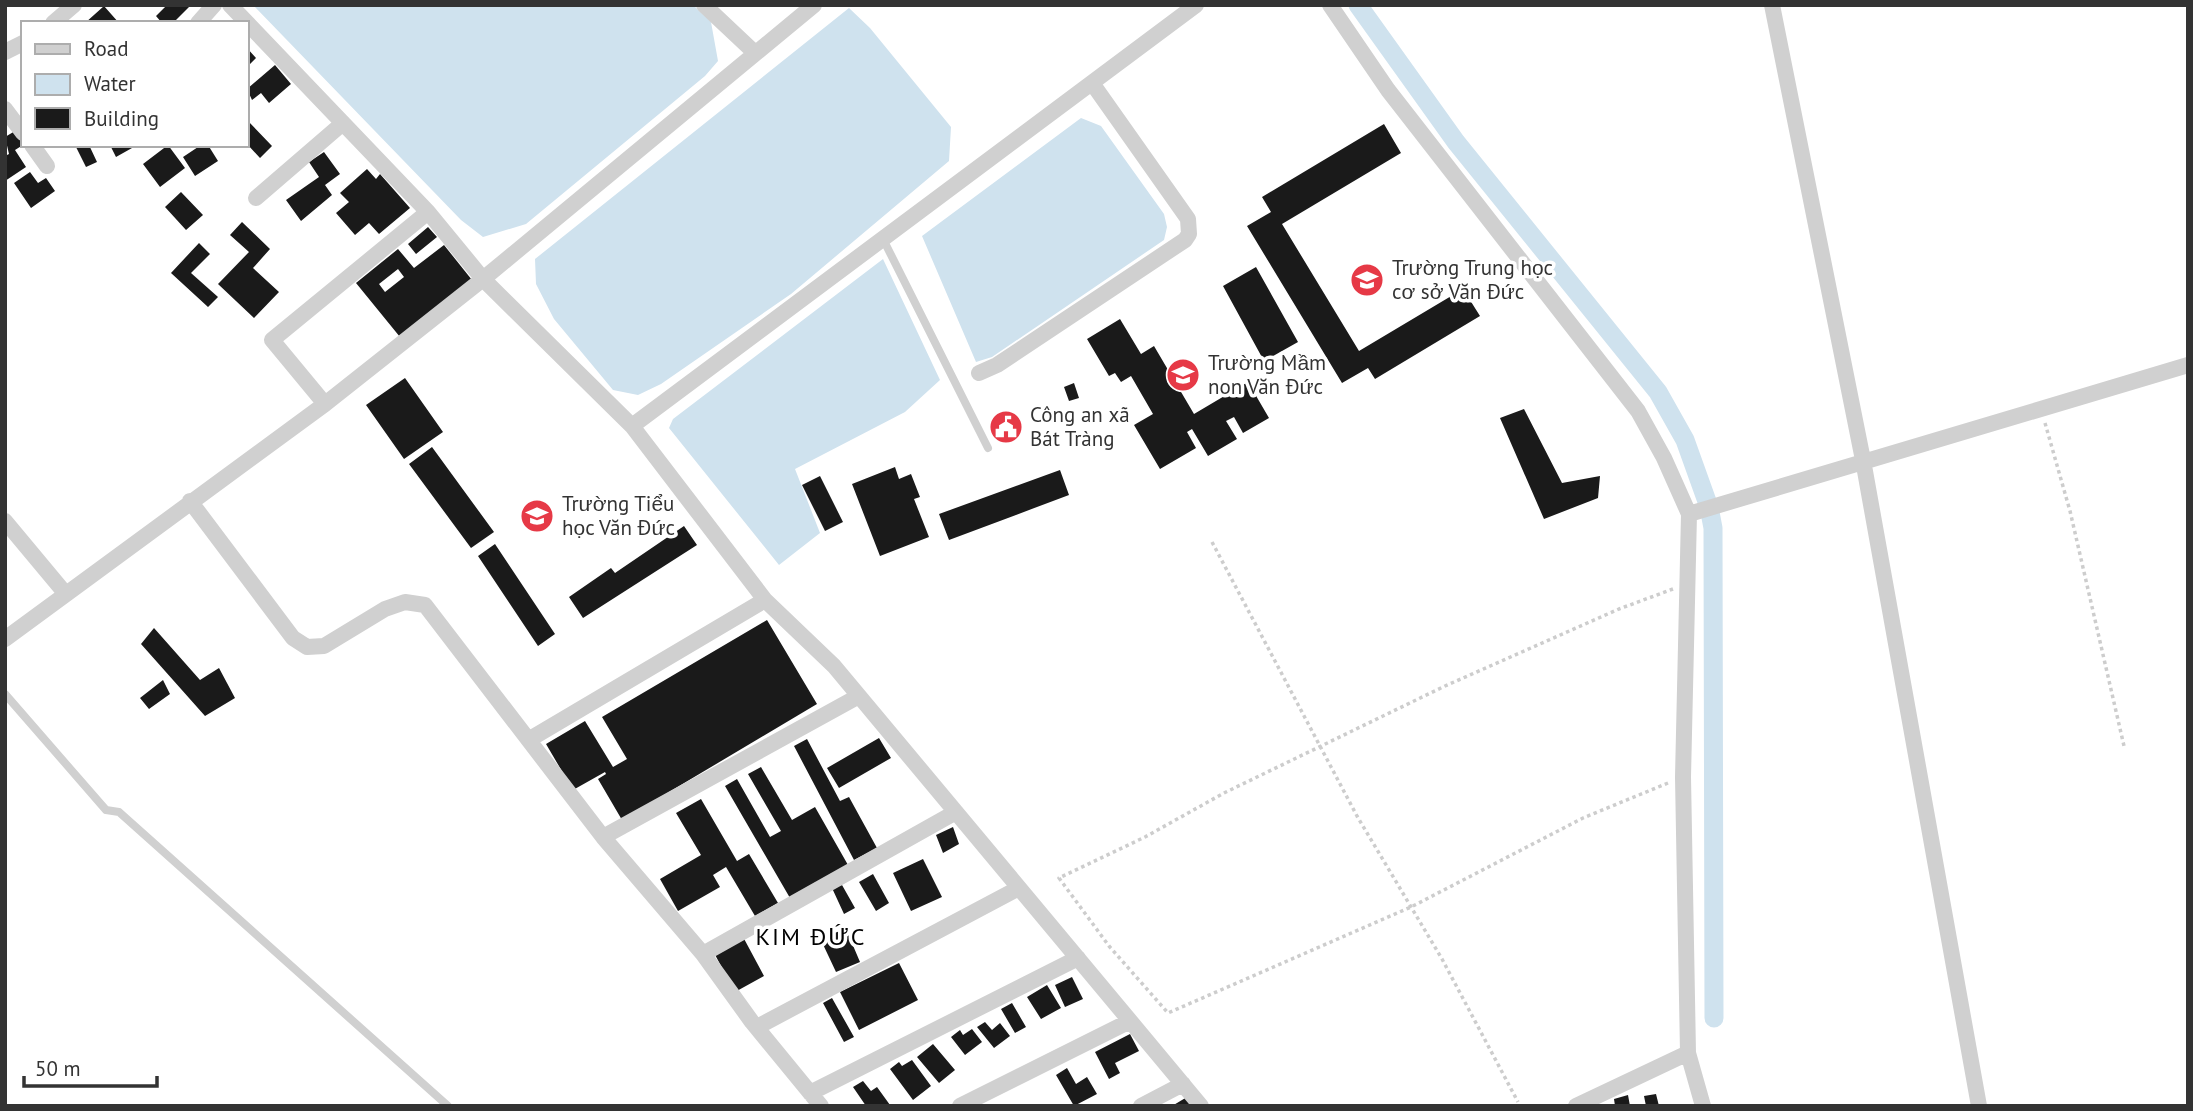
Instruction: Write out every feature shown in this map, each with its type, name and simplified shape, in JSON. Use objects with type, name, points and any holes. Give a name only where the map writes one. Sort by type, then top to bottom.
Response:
[{"type":"street","points":[[54,21],[74,5]]},
{"type":"street","points":[[200,21],[214,5]]},
{"type":"street","points":[[230,5],[245,21]]},
{"type":"street","points":[[704,5],[754,52]]},
{"type":"street","points":[[5,639],[325,404],[483,279],[814,5]]},
{"type":"street","points":[[632,426],[1196,5]]},
{"type":"street","points":[[1330,5],[1388,90],[1637,411],[1694,512],[1688,583],[1683,777],[1688,1053],[1703,1106]]},
{"type":"street","points":[[1772,5],[1863,460],[1979,1106]]},
{"type":"street","points":[[248,24],[428,212],[483,279],[632,426],[765,600],[834,666],[1201,1106]]},
{"type":"street","points":[[5,52],[21,44]]},
{"type":"street","points":[[979,373],[1008,357],[1185,240],[1189,234],[1188,219],[1092,83]]},
{"type":"street","points":[[5,109],[21,130]]},
{"type":"street","points":[[256,198],[343,123]]},
{"type":"street","points":[[33,147],[47,166]]},
{"type":"street","points":[[325,404],[272,340],[428,212]]},
{"type":"street","points":[[1694,512],[2188,365]]},
{"type":"street","points":[[190,501],[293,638],[307,647],[324,646],[385,609],[405,602],[425,605],[603,838],[703,954],[757,1027],[816,1099],[1078,958]]},
{"type":"street","points":[[5,521],[65,593]]},
{"type":"street","points":[[530,739],[765,600]]},
{"type":"street","points":[[603,838],[859,696]]},
{"type":"street","points":[[703,954],[956,813]]},
{"type":"street","points":[[757,1027],[1019,888]]},
{"type":"street","points":[[960,1106],[1130,1021]]},
{"type":"street","points":[[1576,1106],[1688,1053]]},
{"type":"street","points":[[1141,1106],[1183,1084]]},
{"type":"lane","points":[[883,239],[988,448]]},
{"type":"lane","points":[[5,694],[106,810],[119,812],[448,1106]]},
{"type":"path","points":[[2040,408],[2070,512],[2124,746]]},
{"type":"path","points":[[1212,542],[1320,747],[1518,1102]]},
{"type":"path","points":[[1683,777],[1583,818],[1411,907],[1168,1013],[1109,946],[1059,878],[1458,681],[1619,609],[1688,583]]},
{"type":"water","points":[[253,5],[693,5],[711,22],[718,61],[705,76],[526,224],[483,237],[461,220]]},
{"type":"water","points":[[849,8],[870,28],[951,127],[949,161],[791,294],[661,384],[638,395],[613,390],[554,319],[536,284],[535,259]]},
{"type":"water","points":[[1081,118],[1101,126],[1164,214],[1167,227],[1164,240],[992,357],[976,362],[922,236]]},
{"type":"water","points":[[883,259],[940,380],[905,412],[795,469],[820,533],[779,565],[669,428],[673,419]]},
{"type":"building","points":[[167,5],[191,5],[175,21],[160,21],[156,16]]},
{"type":"building","points":[[104,6],[117,21],[87,21]]},
{"type":"building","points":[[248,49],[256,58],[248,66]]},
{"type":"building","points":[[275,65],[291,84],[269,103],[261,93],[252,100],[248,88]]},
{"type":"building","points":[[249,122],[272,146],[260,158],[248,145]]},
{"type":"building","points":[[1384,124],[1401,153],[1282,224],[1359,351],[1463,289],[1480,316],[1375,379],[1368,368],[1342,383],[1247,226],[1271,212],[1262,197]]},
{"type":"building","points":[[15,131],[21,146],[15,150],[26,167],[5,181],[5,156],[9,154],[5,137]]},
{"type":"building","points":[[76,147],[90,147],[97,162],[86,167]]},
{"type":"building","points":[[111,147],[132,147],[132,148],[116,157]]},
{"type":"building","points":[[165,147],[169,147],[185,168],[160,187],[143,164]]},
{"type":"building","points":[[198,147],[209,147],[218,161],[195,176],[183,157]]},
{"type":"building","points":[[324,152],[340,174],[325,185],[332,195],[301,221],[286,200],[319,177],[309,162]]},
{"type":"building","points":[[367,169],[376,179],[380,174],[410,208],[379,234],[369,223],[355,235],[336,213],[349,202],[340,193]]},
{"type":"building","points":[[30,172],[38,183],[46,178],[55,191],[31,208],[14,183]]},
{"type":"building","points":[[181,192],[203,215],[186,230],[165,207]]},
{"type":"building","points":[[242,222],[270,249],[253,268],[279,292],[254,318],[218,284],[249,252],[230,235]]},
{"type":"building","points":[[428,227],[437,237],[416,254],[408,244]]},
{"type":"building","points":[[199,243],[210,254],[191,273],[218,297],[208,307],[171,273]]},
{"type":"building","points":[[444,245],[472,280],[400,337],[356,283],[398,249],[414,268]],"holes":[[[398,269],[404,277],[385,292],[379,284]]]},
{"type":"building","points":[[1256,267],[1298,342],[1264,361],[1223,286]]},
{"type":"building","points":[[1120,319],[1141,354],[1154,346],[1194,414],[1248,382],[1269,418],[1243,433],[1234,417],[1226,421],[1237,439],[1208,456],[1192,429],[1187,432],[1196,448],[1160,469],[1134,425],[1153,414],[1131,376],[1121,382],[1115,373],[1109,376],[1087,339]]},
{"type":"building","points":[[405,378],[443,432],[404,459],[366,405]]},
{"type":"building","points":[[1074,383],[1079,398],[1069,401],[1064,387]]},
{"type":"building","points":[[1524,409],[1562,483],[1600,476],[1598,498],[1544,519],[1500,418]]},
{"type":"building","points":[[432,447],[494,532],[471,548],[409,464]]},
{"type":"building","points":[[895,467],[899,479],[911,474],[920,497],[914,499],[929,537],[880,556],[852,484]]},
{"type":"building","points":[[1060,470],[1069,495],[949,540],[939,514]]},
{"type":"building","points":[[820,476],[843,522],[825,531],[802,485]]},
{"type":"building","points":[[684,526],[697,545],[583,618],[569,597],[611,568],[615,573]]},
{"type":"building","points":[[495,544],[555,634],[538,646],[478,556]]},
{"type":"building","points":[[767,620],[817,704],[622,820],[598,779],[606,774],[605,772],[573,790],[546,744],[585,721],[613,767],[627,759],[602,717]]},
{"type":"building","points":[[154,628],[200,680],[219,668],[235,698],[205,716],[141,644]]},
{"type":"building","points":[[163,680],[170,694],[149,709],[140,698]]},
{"type":"building","points":[[879,738],[891,758],[839,788],[827,768]]},
{"type":"building","points":[[807,739],[840,801],[849,797],[877,848],[854,860],[794,746]]},
{"type":"building","points":[[761,767],[792,820],[815,807],[848,865],[790,898],[725,786],[737,779],[770,837],[781,831],[748,774]]},
{"type":"building","points":[[701,799],[737,861],[749,854],[778,903],[755,916],[726,867],[713,875],[720,887],[678,911],[660,879],[701,855],[676,813]]},
{"type":"building","points":[[953,827],[959,844],[943,853],[936,835]]},
{"type":"building","points":[[923,859],[942,897],[911,911],[893,873]]},
{"type":"building","points":[[873,874],[889,903],[876,911],[859,882]]},
{"type":"building","points":[[842,885],[855,908],[844,914],[832,888]]},
{"type":"building","points":[[846,929],[860,962],[836,972],[820,938]]},
{"type":"building","points":[[742,935],[764,976],[735,992],[713,951]]},
{"type":"building","points":[[899,963],[918,1000],[859,1030],[840,992]]},
{"type":"building","points":[[1072,977],[1083,999],[1065,1007],[1055,985]]},
{"type":"building","points":[[1047,985],[1061,1008],[1041,1019],[1027,997]]},
{"type":"building","points":[[832,998],[854,1037],[844,1042],[823,1003]]},
{"type":"building","points":[[1012,1003],[1026,1027],[1015,1033],[1001,1009]]},
{"type":"building","points":[[985,1022],[992,1030],[1000,1023],[1010,1036],[994,1048],[977,1027]]},
{"type":"building","points":[[972,1029],[982,1042],[965,1055],[951,1037],[960,1030],[963,1035]]},
{"type":"building","points":[[1130,1034],[1139,1051],[1115,1063],[1120,1073],[1109,1079],[1095,1052]]},
{"type":"building","points":[[933,1044],[955,1070],[939,1083],[917,1057]]},
{"type":"building","points":[[912,1060],[931,1086],[913,1100],[890,1069],[899,1062],[902,1066]]},
{"type":"building","points":[[1067,1068],[1076,1084],[1087,1077],[1097,1094],[1074,1106],[1056,1075]]},
{"type":"building","points":[[863,1081],[871,1091],[877,1087],[890,1105],[866,1106],[853,1087]]},
{"type":"building","points":[[1656,1094],[1659,1106],[1646,1106],[1644,1096]]},
{"type":"building","points":[[1628,1095],[1630,1106],[1615,1106],[1614,1099]]},
{"type":"building","points":[[1187,1097],[1192,1106],[1172,1106]]},
{"type":"waterway","points":[[1358,5],[1456,142],[1658,392],[1685,440],[1709,507],[1713,528],[1714,1018]]},
{"type":"place","name":"Trường Trung học cơ sở Văn Đức","points":[[1367,280]]},
{"type":"place","name":"Trường Mầm non Văn Đức","points":[[1183,375]]},
{"type":"place","name":"Công an xã Bát Tràng","points":[[1006,427]]},
{"type":"place","name":"Trường Tiểu học Văn Đức","points":[[537,516]]},
{"type":"district","name":"KIM ĐỨC","points":[[811,937]]}]
